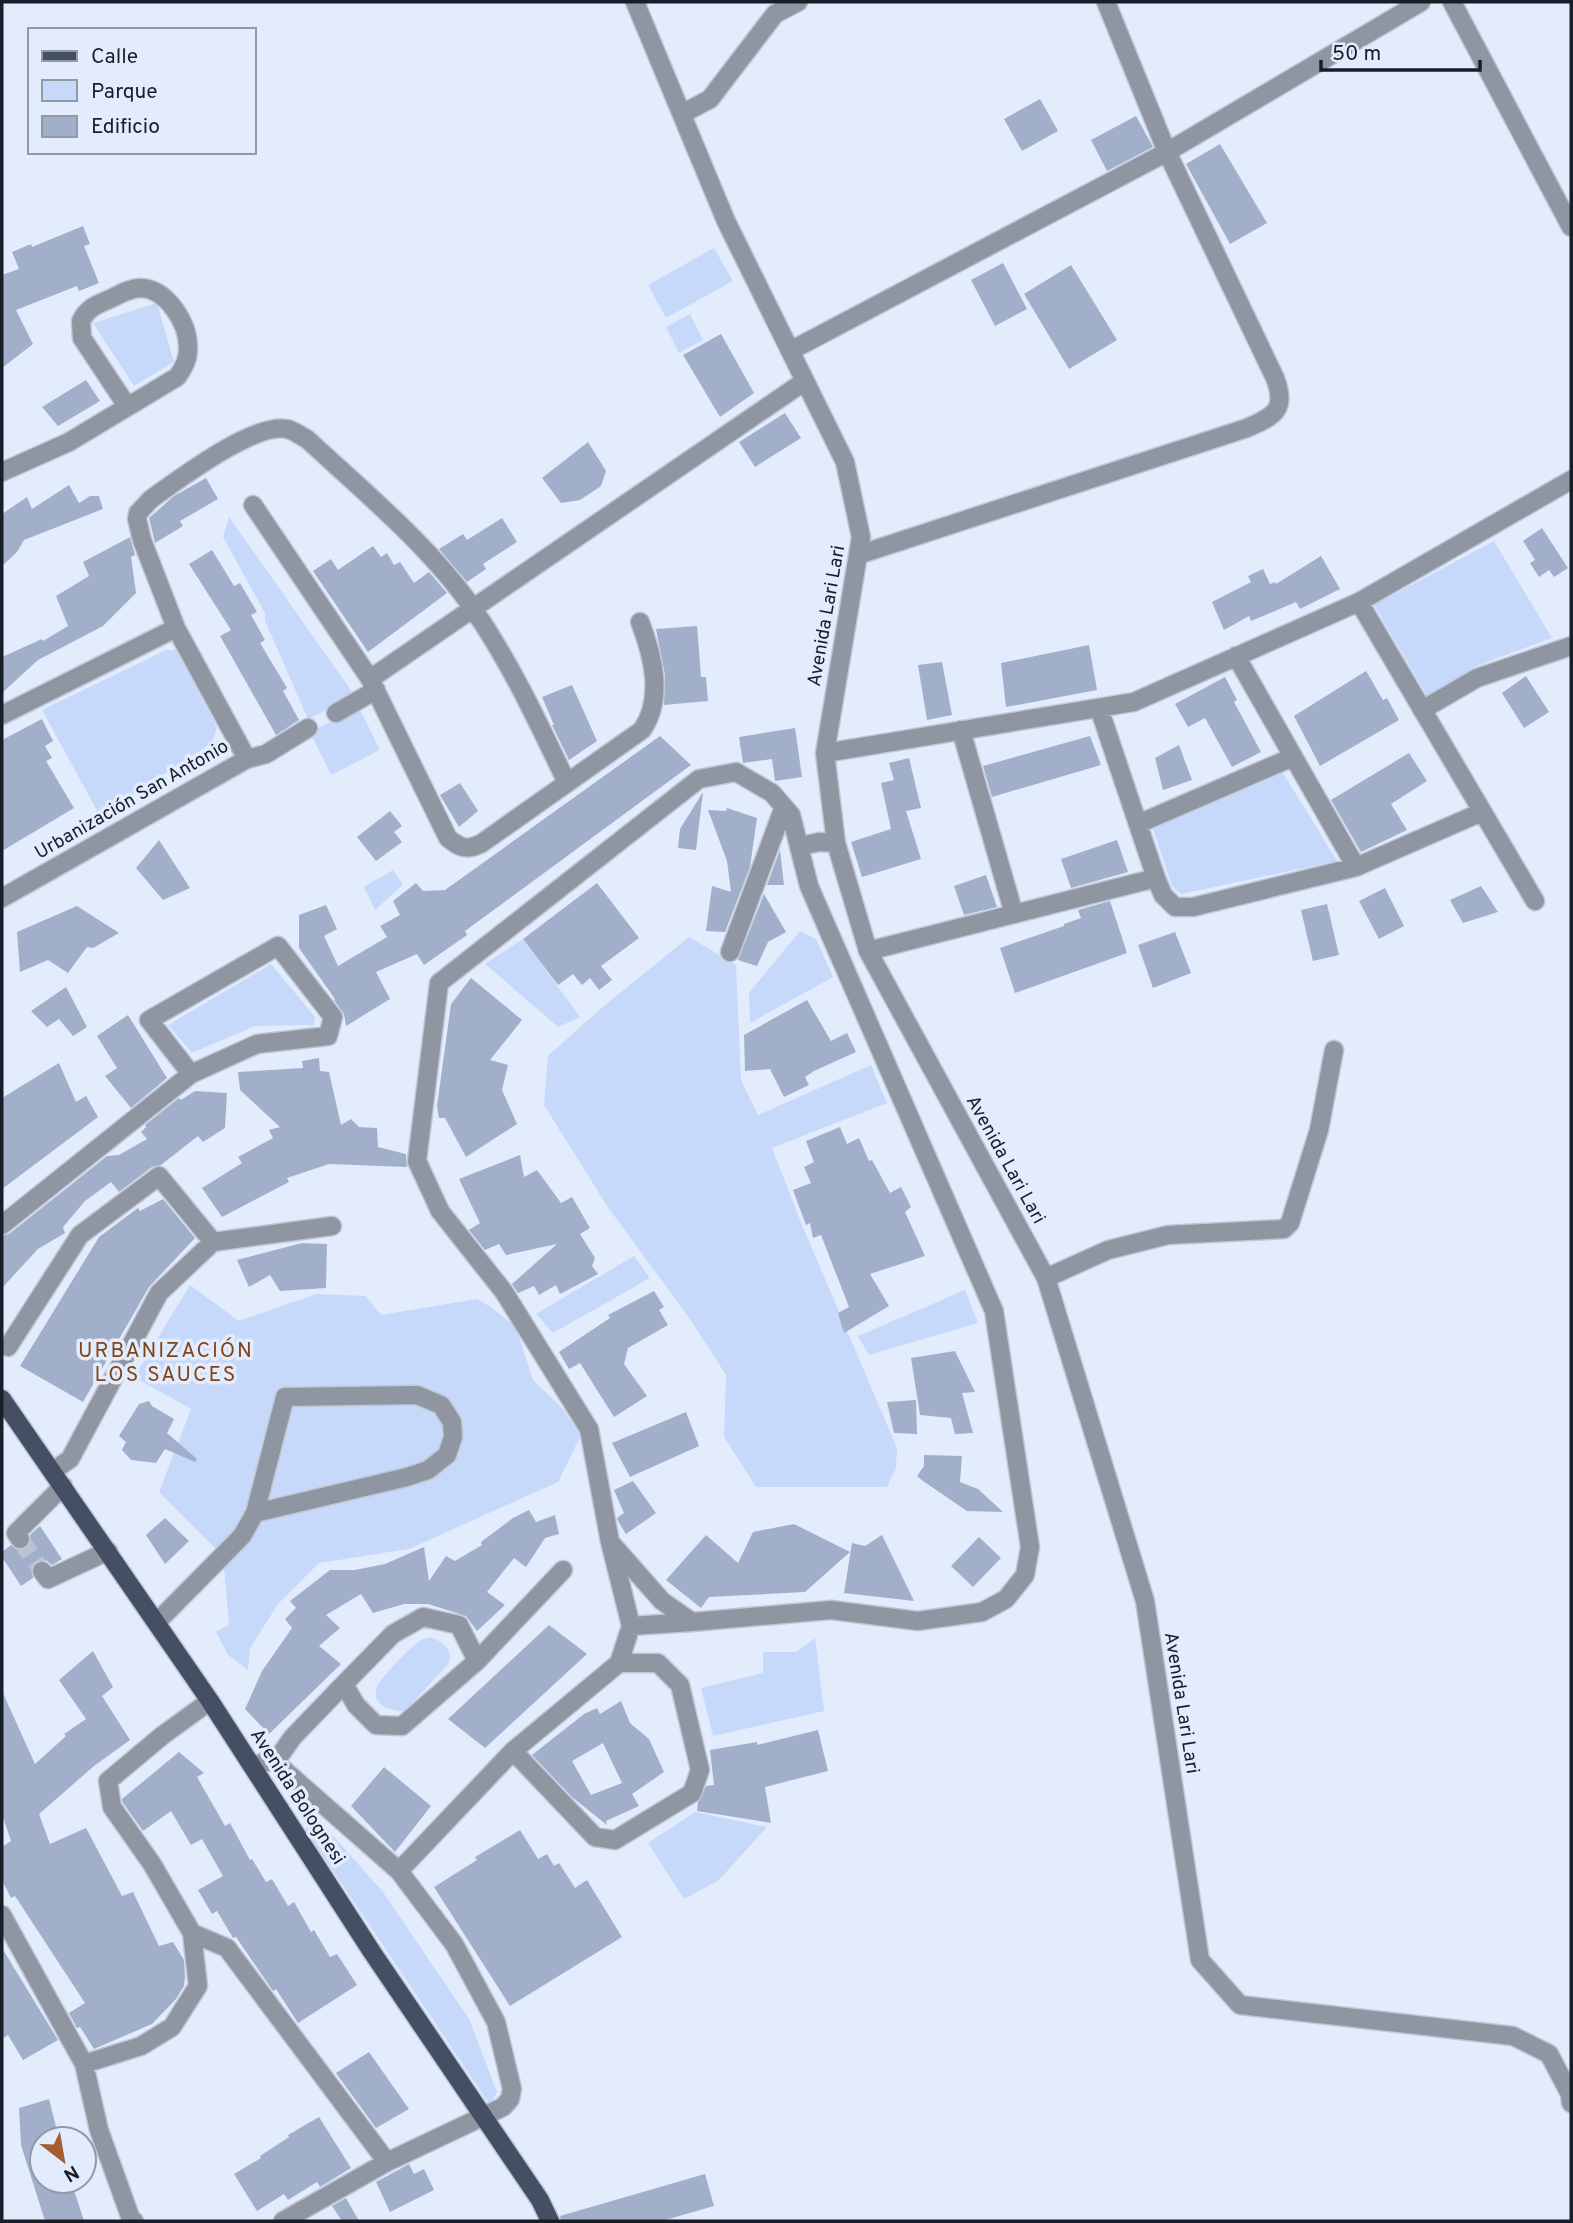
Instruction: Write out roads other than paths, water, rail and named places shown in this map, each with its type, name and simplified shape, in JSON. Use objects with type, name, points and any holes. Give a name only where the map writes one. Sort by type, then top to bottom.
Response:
[{"type":"main road","name":"Avenida Bolognesi","points":[[2,1399],[211,1701],[372,1952],[540,2200],[550,2221]]},
{"type":"street","name":"Avenida Lari Lari","points":[[635,2],[726,221],[845,462],[861,537],[825,753],[836,843],[867,951],[1046,1278],[1145,1601],[1200,1960],[1240,2005],[1513,2036],[1549,2054],[1570,2094],[1571,2103]]},
{"type":"street","points":[[682,114],[710,99],[775,15],[798,2]]},
{"type":"street","points":[[858,555],[1247,428],[1266,420],[1279,408],[1281,393],[1276,378],[1167,152],[1106,2]]},
{"type":"street","points":[[790,351],[1167,152],[1420,2]]},
{"type":"street","points":[[1452,2],[1571,227]]},
{"type":"street","points":[[2,472],[69,442],[177,377],[187,356],[186,334],[169,303],[160,295],[140,288],[91,308],[81,321],[82,338],[127,406]]},
{"type":"street","points":[[336,713],[473,608],[805,382]]},
{"type":"street","points":[[247,759],[176,628],[136,519],[140,509],[157,494],[239,441],[264,431],[287,428],[307,439],[429,555],[473,608],[518,680],[567,783]]},
{"type":"street","points":[[825,753],[1134,702],[1359,602],[1571,480]]},
{"type":"street","points":[[253,505],[373,684],[448,838],[464,849],[474,848],[482,843],[631,738],[649,719],[654,693],[651,653],[640,622]]},
{"type":"street","points":[[1359,602],[1535,901]]},
{"type":"street","points":[[2,715],[176,628]]},
{"type":"street","points":[[1422,710],[1477,678],[1571,646]]},
{"type":"street","points":[[1236,656],[1356,867]]},
{"type":"street","points":[[1099,708],[1156,878],[1168,902],[1175,907],[1183,908],[1356,867],[1482,812]]},
{"type":"street","name":"Urbanización San Antonio","points":[[2,898],[247,759],[266,754],[308,728]]},
{"type":"street","points":[[961,730],[1014,914]]},
{"type":"street","points":[[1138,824],[1293,757]]},
{"type":"street","points":[[399,1871],[513,1751],[619,1663],[631,1626],[610,1542],[589,1429],[504,1292],[439,1211],[417,1161],[439,983],[699,779],[736,772],[772,793],[791,815],[809,886],[994,1311],[1030,1546],[1025,1575],[1006,1599],[982,1612],[918,1621],[831,1610],[631,1626]]},
{"type":"street","points":[[730,952],[784,807]]},
{"type":"street","points":[[801,846],[819,842],[836,843]]},
{"type":"street","points":[[867,951],[1156,878]]},
{"type":"street","points":[[2,1225],[191,1074],[257,1044],[328,1036],[333,1017],[278,946],[149,1020],[191,1074]]},
{"type":"street","points":[[1046,1278],[1108,1250],[1168,1235],[1284,1229],[1290,1223],[1318,1130],[1334,1050]]},
{"type":"street","points":[[8,1347],[80,1235],[159,1176],[213,1242]]},
{"type":"street","points":[[20,1539],[16,1533],[70,1459],[159,1293],[213,1242],[332,1226]]},
{"type":"street","points":[[157,1622],[242,1536],[255,1513],[285,1397],[417,1395],[442,1405],[452,1422],[453,1437],[447,1455],[428,1470],[255,1513]]},
{"type":"street","points":[[610,1542],[662,1601],[692,1622]]},
{"type":"street","points":[[42,1571],[48,1579],[108,1551]]},
{"type":"street","points":[[344,1684],[356,1705],[376,1725],[402,1726],[477,1661],[563,1570]]},
{"type":"street","points":[[275,1762],[293,1737],[393,1634],[423,1617],[459,1625],[477,1661]]},
{"type":"street","points":[[513,1751],[595,1837],[615,1840],[692,1793],[700,1770],[680,1685],[658,1663],[619,1663]]},
{"type":"street","points":[[84,2064],[141,2046],[172,2027],[198,1986],[192,1933],[152,1864],[112,1807],[108,1781],[163,1735],[211,1701]]},
{"type":"street","points":[[253,1767],[264,1762],[275,1762],[399,1871],[454,1944],[496,2022],[512,2089],[510,2099],[503,2107],[387,2161],[283,2221]]},
{"type":"street","points":[[2,1915],[84,2064],[99,2130],[134,2221]]},
{"type":"street","points":[[192,1933],[227,1948],[387,2161]]},
{"type":"tunnel","points":[[20,1539],[42,1571]]},
{"type":"district","name":"URBANIZACIÓN LOS SAUCES","points":[[166,1363]]}]
